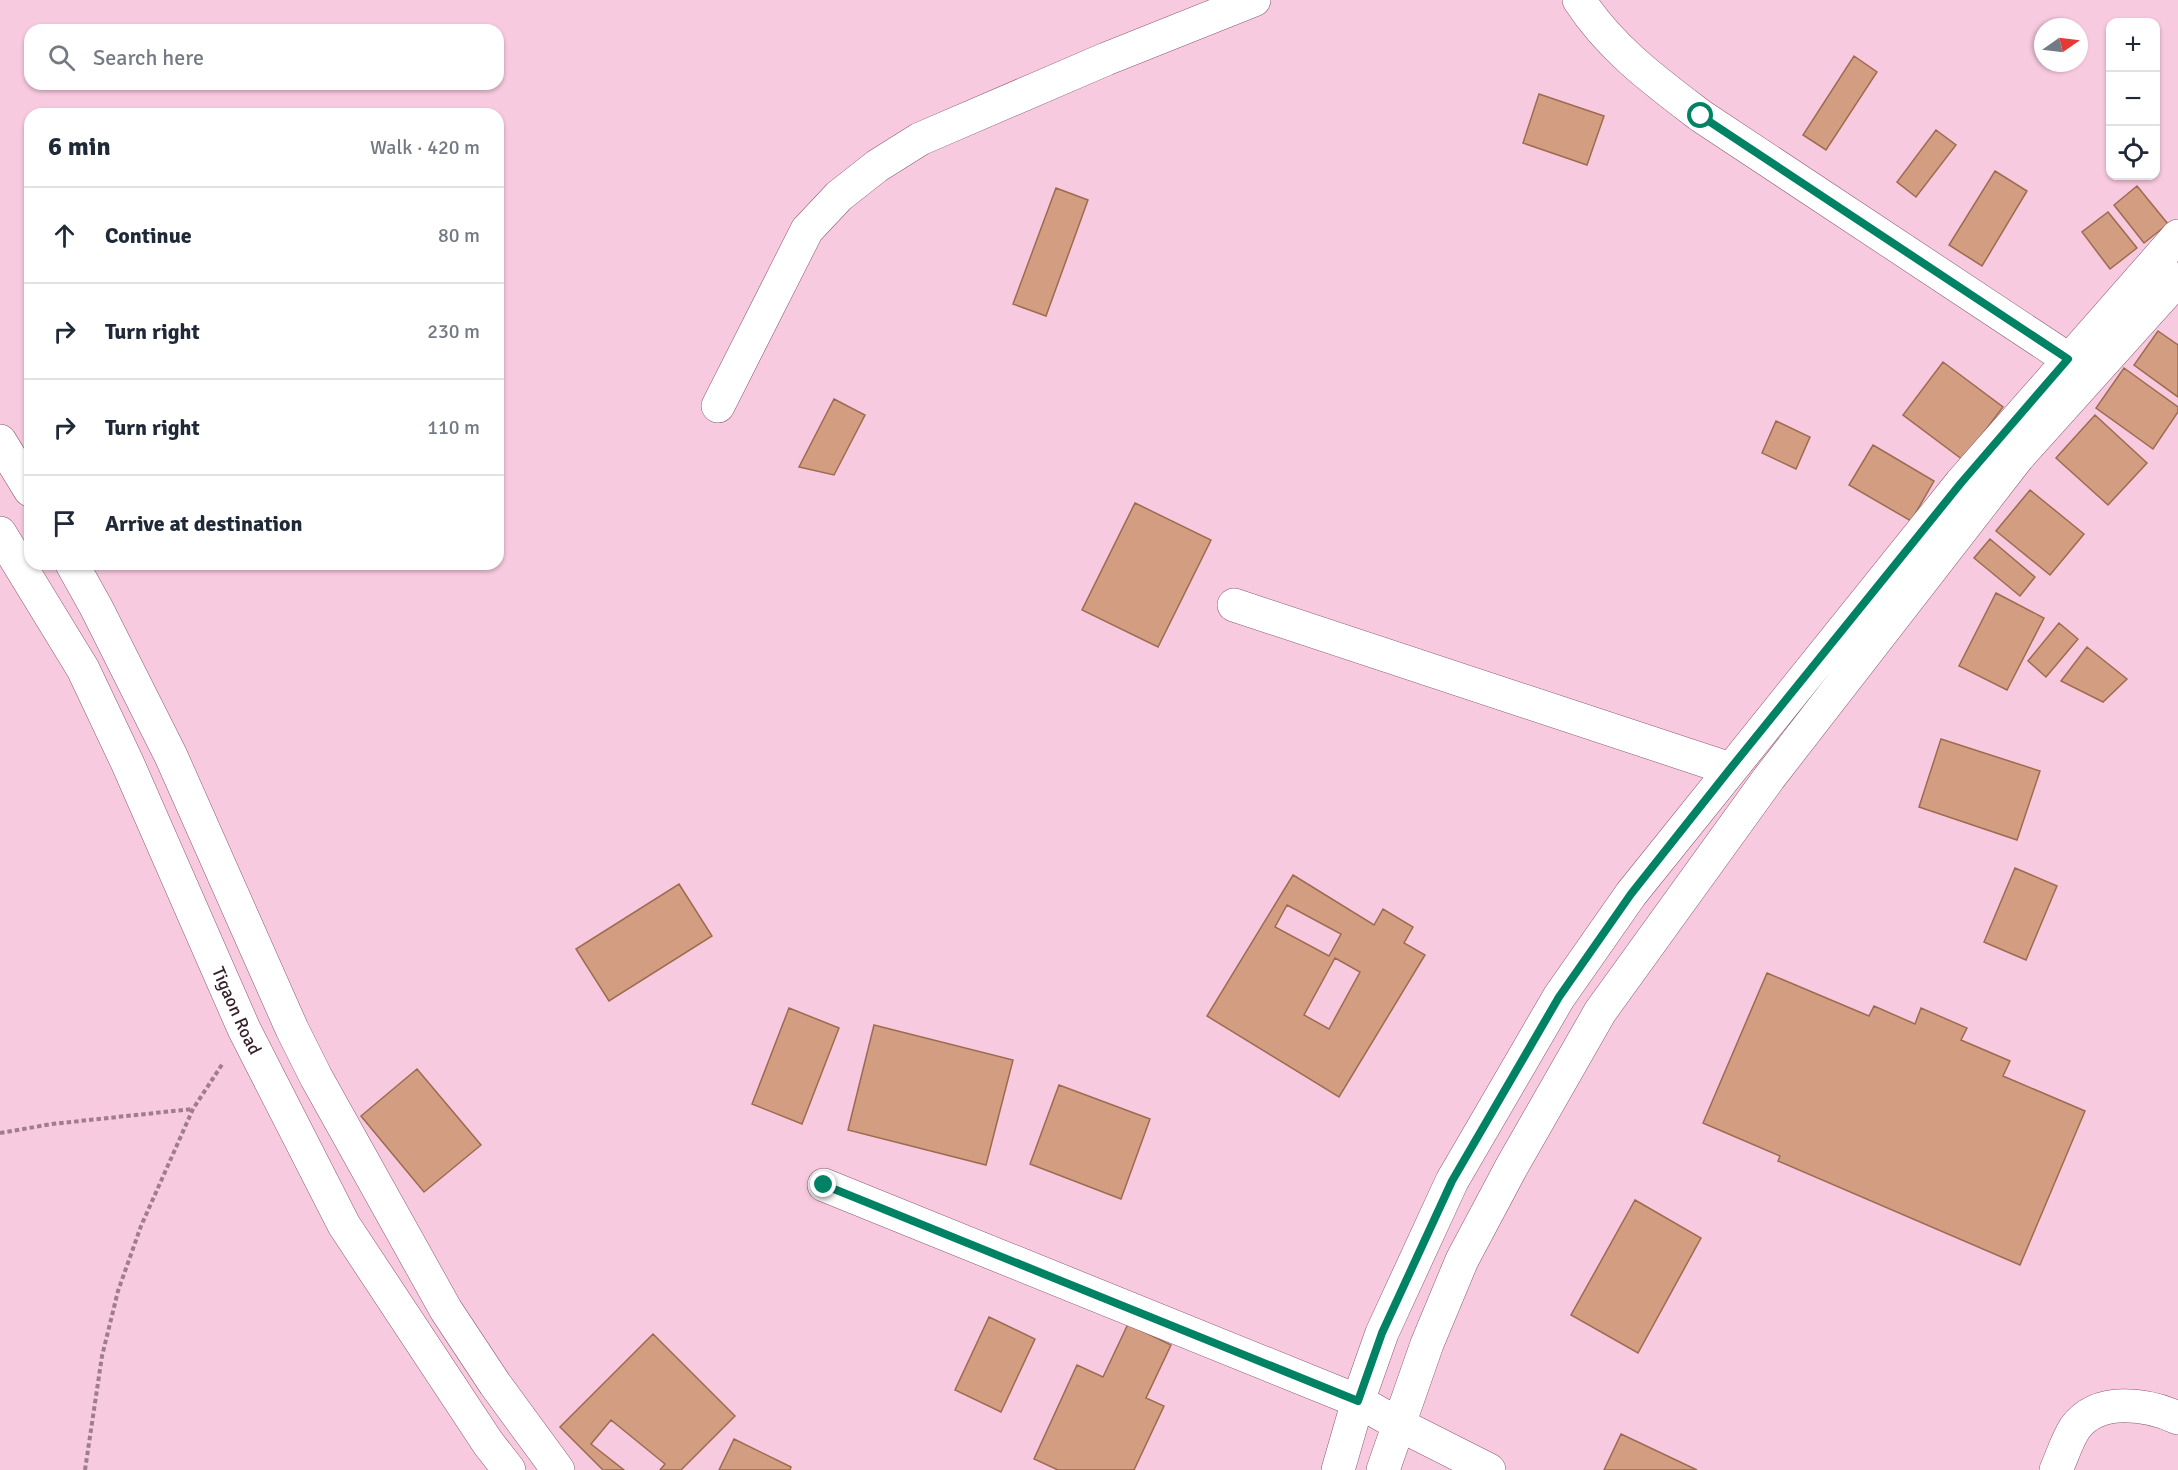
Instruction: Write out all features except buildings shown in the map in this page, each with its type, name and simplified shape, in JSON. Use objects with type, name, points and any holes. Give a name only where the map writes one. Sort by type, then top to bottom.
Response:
[{"type":"street","points":[[718,406],[807,230],[839,196],[877,166],[920,139],[1106,59],[1254,0]]},
{"type":"street","points":[[1579,0],[1595,25],[1644,74],[1701,116],[2080,367]]},
{"type":"street","points":[[1383,1470],[1427,1344],[1462,1260],[1599,1012],[1769,778],[2018,457],[2080,367],[2178,236]]},
{"type":"street","points":[[1338,1470],[1358,1401],[1382,1333],[1452,1181],[1559,997],[1631,894],[1961,483],[2080,367],[2178,279]]},
{"type":"street","points":[[0,441],[24,480]]},
{"type":"street","name":"Tigaon Road","points":[[0,533],[83,669],[127,762],[244,1029],[344,1225],[488,1443],[509,1470]]},
{"type":"street","points":[[75,570],[171,756],[292,1029],[316,1077],[446,1310],[495,1384],[558,1470]]},
{"type":"street","points":[[1234,605],[1730,769]]},
{"type":"street","points":[[280,1100],[316,1077]]},
{"type":"street","points":[[824,1185],[1358,1401],[1489,1470]]},
{"type":"street","points":[[2056,1470],[2076,1427],[2092,1413],[2108,1406],[2142,1407],[2178,1418]]},
{"type":"path","points":[[85,1470],[102,1356],[118,1291],[141,1226],[193,1108],[244,1029]]},
{"type":"path","points":[[0,1133],[52,1124],[193,1108]]},
{"type":"route","points":[[824,1185],[1358,1401],[1382,1333],[1452,1181],[1559,997],[1631,894],[1730,769],[1961,483],[2068,359],[1701,116]]}]
